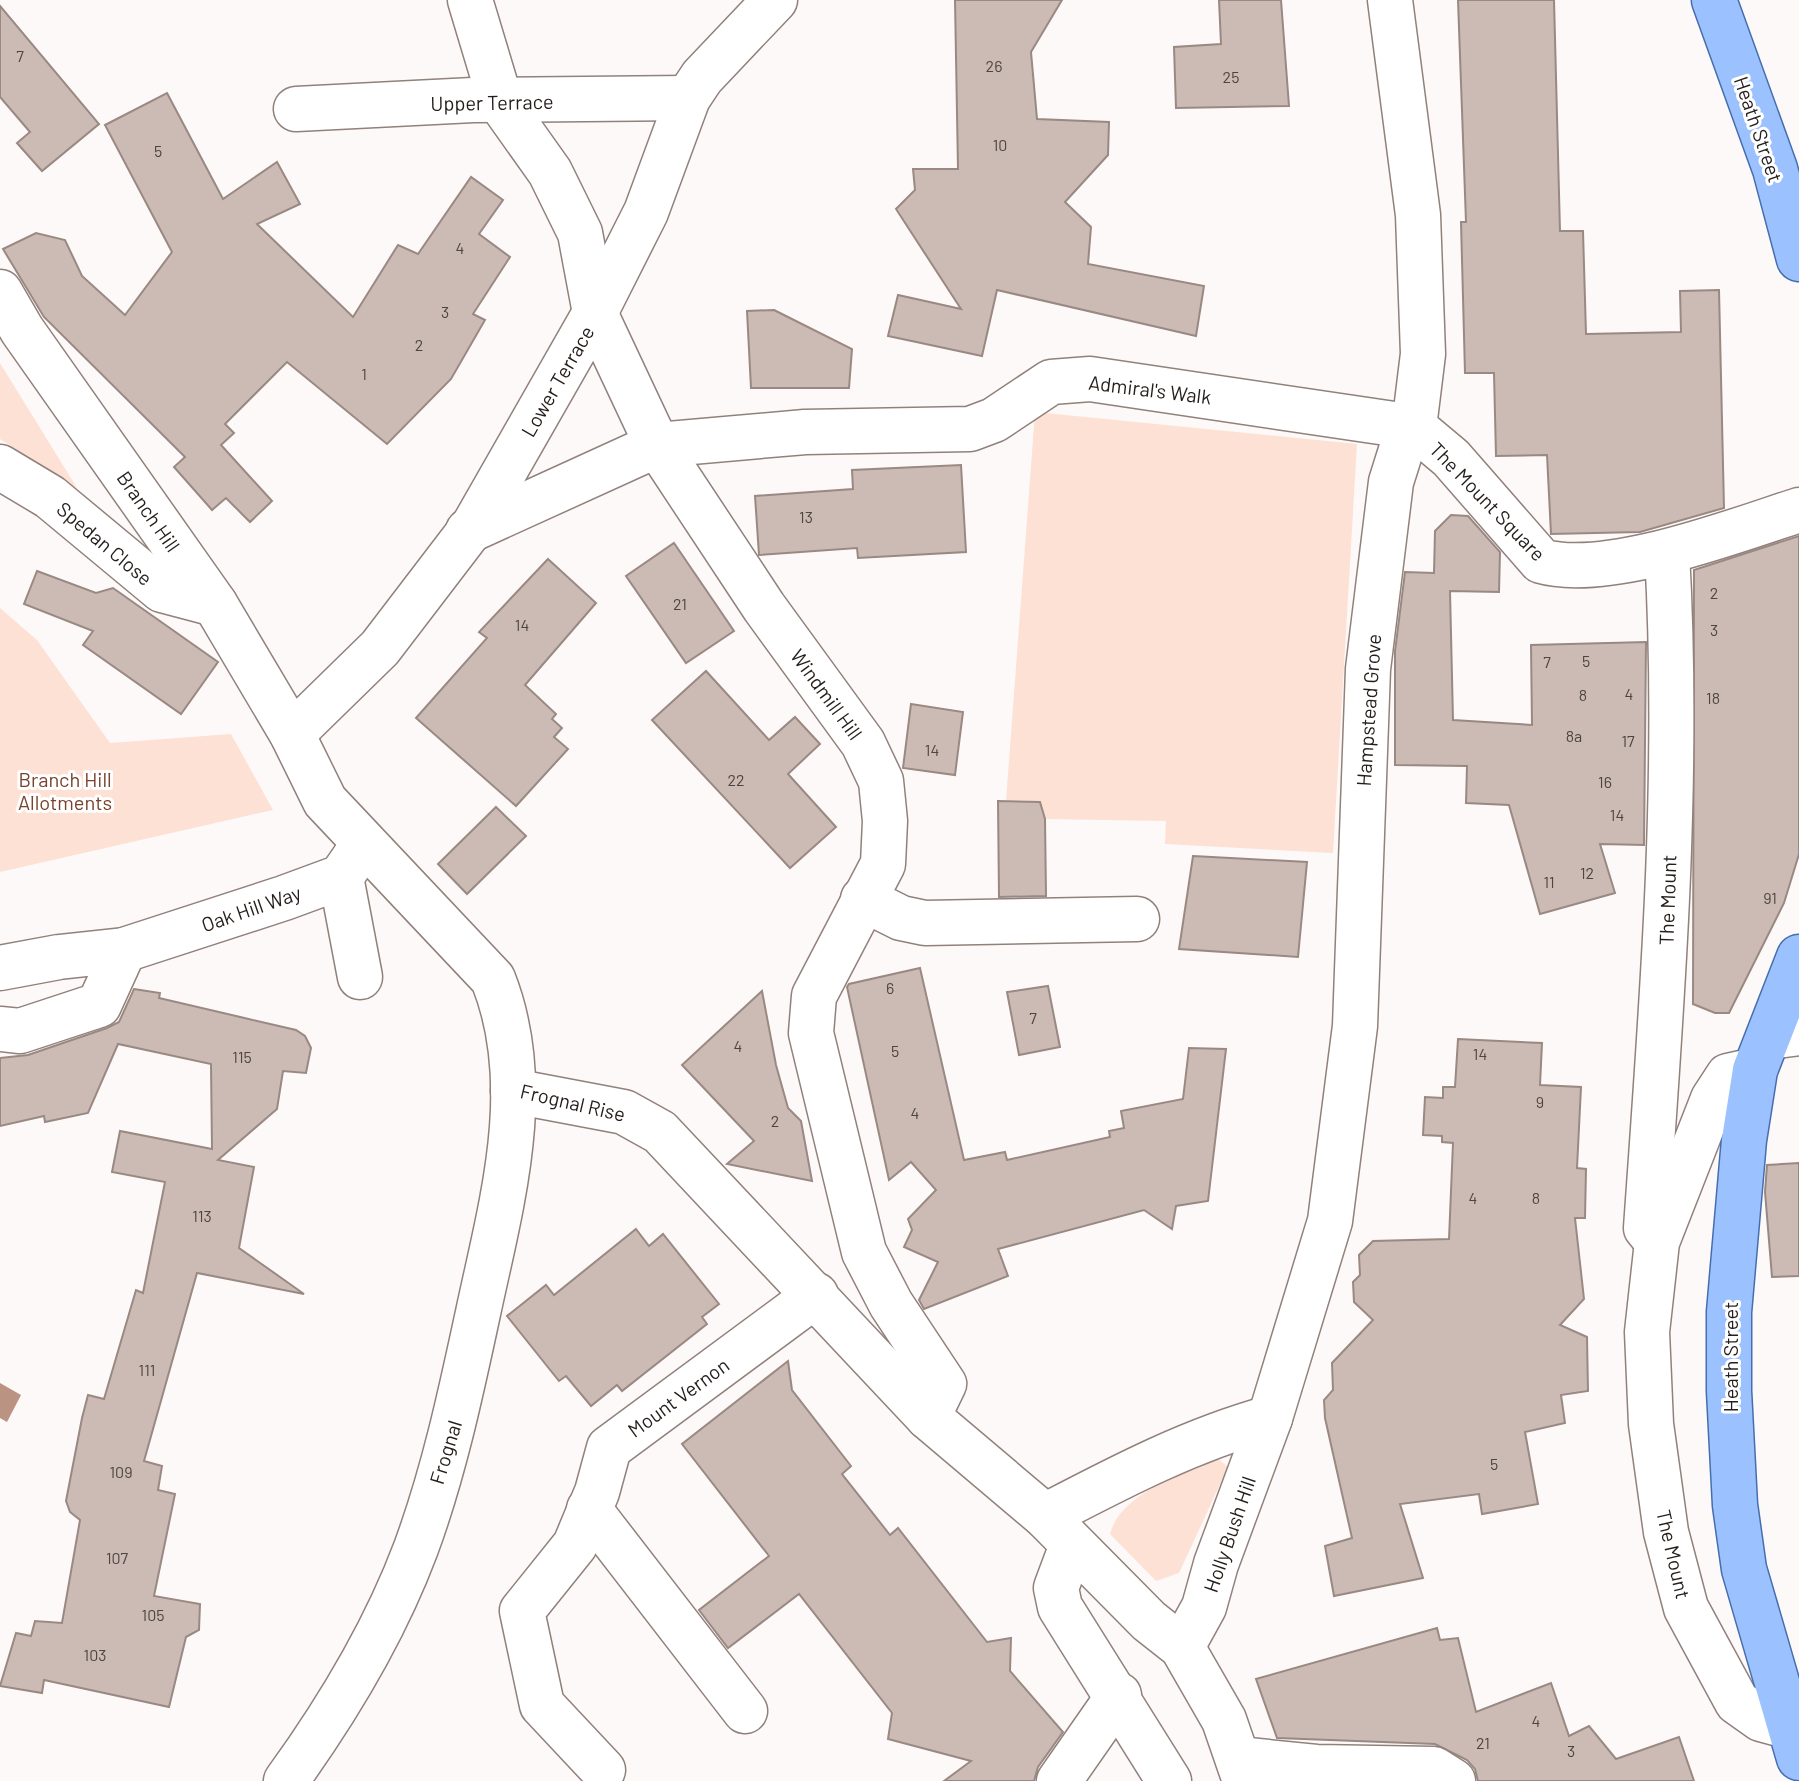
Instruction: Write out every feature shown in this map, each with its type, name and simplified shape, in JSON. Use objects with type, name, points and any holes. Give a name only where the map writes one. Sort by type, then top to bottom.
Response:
[{"type":"main road","name":"Heath Street","points":[[1714,0],[1775,169],[1799,259]]},
{"type":"main road","name":"Heath Street","points":[[1793,1742],[1744,1569],[1735,1505],[1729,1391],[1734,1235],[1775,1047],[1799,957]]},
{"type":"street","name":"Windmill Hill","points":[[470,0],[501,103],[550,172],[580,233],[595,313],[657,445],[764,607],[863,743],[881,781],[885,821],[883,864],[814,996],[811,1033],[864,1252],[891,1304],[944,1384],[928,1417]]},
{"type":"street","name":"Lower Terrace","points":[[292,734],[380,648],[468,531],[595,313],[646,212],[688,98],[702,77],[775,0]]},
{"type":"street","name":"Hampstead Grove","points":[[1270,1418],[1330,1221],[1355,1026],[1368,669],[1391,482],[1402,447],[1414,427],[1423,354],[1418,215],[1390,0]]},
{"type":"street","name":"Upper Terrace","points":[[296,109],[473,100],[501,103],[688,98]]},
{"type":"street","name":"Branch Hill","points":[[0,292],[22,330],[215,604],[292,734]]},
{"type":"street","name":"Admiral's Walk","points":[[468,531],[657,445],[805,432],[970,429],[994,420],[1051,382],[1090,379],[1414,427]]},
{"type":"street","name":"The Mount Square","points":[[1414,427],[1451,458],[1541,561],[1561,572],[1667,553],[1799,510]]},
{"type":"street","name":"Spedan Close","points":[[0,467],[50,497],[162,590],[215,604]]},
{"type":"street","name":"The Mount","points":[[1657,1242],[1646,1228],[1666,922],[1670,765],[1667,553]]},
{"type":"street","name":"Frognal Rise","points":[[292,734],[352,861],[493,979],[507,1014],[513,1091],[569,1099],[624,1112],[660,1132],[928,1417],[1058,1531]]},
{"type":"street","points":[[352,861],[353,926],[360,977]]},
{"type":"street","name":"Oak Hill Way","points":[[0,968],[59,957],[124,950],[352,861]]},
{"type":"street","points":[[863,899],[901,918],[925,923],[1137,919]]},
{"type":"street","points":[[0,1029],[20,1031],[99,1005],[124,950]]},
{"type":"street","name":"The Mount","points":[[1775,1047],[1728,1076],[1713,1099],[1657,1242],[1647,1332],[1651,1424],[1666,1532],[1686,1608],[1737,1702],[1793,1742]]},
{"type":"street","name":"Frognal","points":[[286,1781],[354,1681],[415,1549],[457,1409],[487,1271],[506,1179],[513,1091]]},
{"type":"street","name":"Mount Vernon","points":[[603,1770],[542,1705],[522,1611],[575,1545],[609,1448],[816,1295]]},
{"type":"street","points":[[1169,1781],[1119,1695],[1060,1607],[1056,1588],[1058,1531],[1137,1467],[1233,1428],[1270,1418]]},
{"type":"street","name":"Holly Bush Hill","points":[[1182,1647],[1204,1607],[1216,1564],[1270,1418]]},
{"type":"street","points":[[589,1509],[745,1711]]},
{"type":"street","points":[[1058,1531],[1149,1621],[1182,1647],[1224,1720],[1241,1770],[1316,1767],[1434,1769],[1453,1781]]},
{"type":"street","points":[[1059,1781],[1119,1695]]},
{"type":"green space","points":[[0,363],[77,488],[0,439]]},
{"type":"green space","points":[[1035,412],[1357,444],[1333,853],[1165,844],[1166,821],[1045,819],[1039,802],[1006,801]]},
{"type":"green space","name":"Branch Hill Allotments","points":[[0,608],[37,640],[110,743],[231,734],[273,810],[0,872]]},
{"type":"green space","points":[[1216,1457],[1228,1467],[1179,1573],[1156,1581],[1110,1534],[1116,1520],[1126,1508],[1154,1487]]},
{"type":"shaded area","points":[[0,1383],[21,1395],[7,1422],[0,1418]]},
{"type":"building","points":[[955,0],[1062,0],[1031,52],[1037,119],[1109,122],[1108,155],[1065,202],[1091,227],[1088,264],[1204,286],[1196,336],[997,290],[982,356],[888,336],[898,295],[961,309],[896,209],[915,190],[913,169],[958,169]]},
{"type":"building","points":[[1219,0],[1281,0],[1289,106],[1176,108],[1174,47],[1221,44]]},
{"type":"building","points":[[1458,0],[1554,0],[1560,231],[1583,231],[1586,334],[1681,332],[1680,291],[1719,290],[1724,508],[1640,532],[1551,534],[1547,455],[1496,456],[1494,373],[1465,373],[1461,222],[1466,222]]},
{"type":"building","points":[[0,6],[99,124],[42,171],[17,143],[30,132],[0,97]]},
{"type":"building","points":[[167,93],[223,199],[277,162],[300,204],[257,224],[353,317],[398,245],[418,254],[471,177],[503,200],[479,234],[510,257],[473,314],[485,320],[451,379],[387,444],[287,362],[225,424],[234,433],[221,445],[272,501],[250,522],[226,498],[212,510],[174,467],[185,457],[44,317],[3,249],[36,233],[65,240],[82,276],[125,315],[172,252],[105,125]]},
{"type":"building","points":[[774,310],[852,349],[849,388],[751,388],[747,311]]},
{"type":"building","points":[[961,465],[966,552],[858,558],[857,548],[759,555],[755,496],[853,489],[852,470]]},
{"type":"building","points":[[1451,515],[1468,516],[1500,552],[1499,592],[1450,591],[1453,720],[1532,725],[1531,645],[1646,642],[1644,845],[1600,844],[1615,893],[1540,914],[1509,805],[1466,803],[1467,766],[1395,765],[1395,651],[1405,572],[1434,573],[1435,531]]},
{"type":"building","points":[[1799,536],[1799,854],[1784,903],[1729,1013],[1715,1013],[1693,1004],[1694,570]]},
{"type":"building","points":[[674,543],[734,631],[686,663],[626,576]]},
{"type":"building","points":[[548,559],[596,603],[525,685],[556,714],[552,719],[562,728],[554,737],[568,749],[516,806],[416,718],[487,638],[479,632]]},
{"type":"building","points":[[37,571],[96,593],[113,588],[218,662],[181,714],[83,645],[93,631],[24,604]]},
{"type":"building","points":[[706,671],[769,740],[795,717],[820,744],[788,774],[836,827],[790,868],[652,720]]},
{"type":"building","points":[[911,704],[963,712],[955,775],[903,768]]},
{"type":"building","points":[[998,801],[1040,802],[1045,819],[1046,896],[999,897]]},
{"type":"building","points":[[496,807],[526,836],[467,894],[438,864]]},
{"type":"building","points":[[1193,856],[1307,862],[1298,957],[1179,949]]},
{"type":"building","points":[[920,968],[964,1160],[1005,1152],[1007,1160],[1110,1137],[1109,1131],[1124,1128],[1121,1111],[1183,1099],[1189,1048],[1226,1049],[1208,1201],[1176,1206],[1172,1229],[1144,1210],[998,1249],[1008,1276],[924,1309],[919,1300],[938,1262],[904,1247],[912,1230],[908,1219],[936,1190],[911,1162],[889,1180],[847,987]]},
{"type":"building","points":[[1048,986],[1060,1047],[1019,1055],[1007,992]]},
{"type":"building","points":[[134,989],[160,993],[159,998],[296,1030],[305,1036],[311,1048],[306,1073],[283,1071],[277,1109],[218,1160],[254,1167],[239,1248],[304,1294],[197,1273],[144,1461],[162,1466],[158,1490],[175,1494],[154,1596],[200,1604],[199,1630],[186,1637],[169,1707],[44,1680],[42,1693],[0,1686],[16,1633],[31,1636],[35,1621],[62,1623],[80,1520],[70,1512],[66,1501],[82,1418],[88,1395],[104,1399],[136,1290],[143,1293],[165,1182],[112,1172],[120,1131],[212,1149],[211,1064],[118,1044],[88,1113],[45,1122],[44,1116],[0,1126],[0,1058],[28,1055],[119,1022]]},
{"type":"building","points":[[762,991],[776,1065],[788,1108],[801,1121],[812,1181],[727,1164],[754,1141],[682,1065]]},
{"type":"building","points":[[1458,1039],[1542,1043],[1540,1085],[1581,1087],[1577,1168],[1586,1169],[1585,1218],[1575,1218],[1584,1299],[1560,1325],[1587,1337],[1588,1391],[1561,1395],[1565,1423],[1525,1432],[1538,1504],[1482,1514],[1479,1494],[1400,1504],[1423,1578],[1334,1596],[1325,1546],[1352,1538],[1325,1418],[1324,1400],[1333,1390],[1332,1363],[1373,1320],[1354,1302],[1353,1282],[1360,1275],[1359,1255],[1373,1241],[1449,1239],[1453,1143],[1442,1142],[1442,1136],[1423,1135],[1425,1097],[1443,1098],[1443,1087],[1455,1087]]},
{"type":"building","points":[[1799,1163],[1799,1276],[1772,1277],[1765,1192],[1767,1165]]},
{"type":"building","points":[[636,1229],[649,1246],[663,1234],[719,1304],[702,1317],[707,1324],[622,1391],[617,1385],[591,1406],[566,1376],[559,1381],[507,1316],[546,1285],[554,1295]]},
{"type":"building","points":[[788,1361],[792,1390],[851,1466],[842,1474],[890,1535],[898,1528],[987,1642],[1011,1638],[1010,1671],[1063,1732],[1038,1767],[1034,1781],[944,1781],[971,1761],[888,1739],[892,1713],[799,1594],[728,1648],[699,1610],[769,1556],[682,1444]]},
{"type":"building","points":[[1437,1628],[1440,1640],[1458,1638],[1476,1712],[1551,1683],[1569,1736],[1589,1726],[1616,1759],[1679,1737],[1694,1781],[1478,1781],[1475,1769],[1467,1760],[1435,1744],[1277,1738],[1256,1679]]}]
